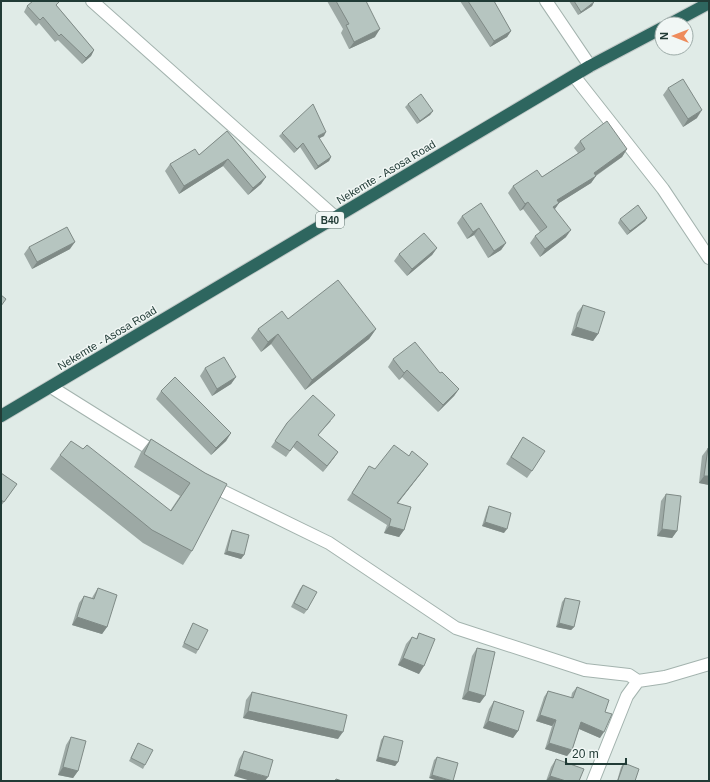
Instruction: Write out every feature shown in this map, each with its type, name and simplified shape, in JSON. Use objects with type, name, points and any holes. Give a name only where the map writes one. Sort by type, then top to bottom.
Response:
[{"type":"highway","points":[[685,16],[709,3]]},
{"type":"highway","name":"Nekemte - Asosa Road","points":[[1,416],[590,66],[654,32]]},
{"type":"street","points":[[92,1],[335,217]]},
{"type":"street","points":[[546,1],[590,66]]},
{"type":"street","points":[[574,76],[663,189],[709,258]]},
{"type":"street","points":[[51,387],[165,459]]},
{"type":"street","points":[[199,480],[329,543],[456,628],[585,670],[629,675],[638,681],[665,677],[709,664]]},
{"type":"street","points":[[593,781],[627,696],[638,681]]},
{"type":"building","points":[[33,1],[58,1],[59,2],[56,5],[94,50],[86,58],[61,34],[59,36],[43,17],[40,20],[27,6]]},
{"type":"building","points":[[336,1],[366,1],[380,29],[354,42],[346,25],[349,24]]},
{"type":"building","points":[[468,1],[494,1],[511,31],[494,41]]},
{"type":"building","points":[[574,1],[593,1],[594,2],[581,12]]},
{"type":"building","points":[[683,79],[702,110],[688,119],[668,88]]},
{"type":"building","points":[[421,94],[433,111],[420,121],[408,104]]},
{"type":"building","points":[[313,104],[326,132],[318,136],[331,157],[318,166],[303,143],[297,149],[282,133]]},
{"type":"building","points":[[607,121],[627,149],[594,173],[596,176],[557,200],[559,203],[553,207],[571,230],[545,249],[535,236],[547,227],[528,202],[525,204],[513,186],[537,170],[542,177],[585,149],[580,141]]},
{"type":"building","points":[[227,131],[266,177],[253,188],[228,159],[184,186],[170,164],[195,149],[199,155]]},
{"type":"building","points":[[481,203],[506,243],[494,251],[479,228],[473,232],[462,216]]},
{"type":"building","points":[[638,205],[647,218],[630,231],[620,219]]},
{"type":"building","points":[[67,227],[75,242],[37,262],[29,247]]},
{"type":"building","points":[[424,233],[437,248],[412,269],[399,254]]},
{"type":"building","points":[[338,280],[376,329],[312,380],[278,334],[268,342],[258,329],[282,311],[288,319]]},
{"type":"building","points":[[1,295],[6,299],[1,306]]},
{"type":"building","points":[[583,305],[605,312],[598,334],[576,327]]},
{"type":"building","points":[[415,342],[440,373],[442,372],[459,389],[443,405],[407,370],[404,373],[393,359]]},
{"type":"building","points":[[224,357],[236,377],[217,389],[205,368]]},
{"type":"building","points":[[175,377],[231,433],[216,448],[161,391]]},
{"type":"building","points":[[313,395],[335,415],[318,435],[338,452],[327,466],[297,441],[290,451],[275,441],[287,423]]},
{"type":"building","points":[[523,437],[545,451],[532,471],[511,457]]},
{"type":"building","points":[[151,439],[205,473],[227,484],[192,551],[152,530],[60,455],[71,441],[83,449],[87,445],[171,511],[190,483],[144,454]]},
{"type":"building","points":[[394,445],[409,456],[412,451],[428,464],[397,503],[411,507],[404,530],[389,526],[391,519],[352,493],[369,466],[375,469]]},
{"type":"building","points":[[708,448],[709,476],[704,476]]},
{"type":"building","points":[[1,473],[17,484],[4,502],[1,500]]},
{"type":"building","points":[[666,494],[681,496],[677,531],[662,529]]},
{"type":"building","points":[[489,506],[511,513],[507,529],[485,522]]},
{"type":"building","points":[[232,530],[249,535],[244,555],[227,551]]},
{"type":"building","points":[[303,585],[317,592],[307,610],[294,603]]},
{"type":"building","points":[[98,588],[117,595],[107,627],[77,617],[84,596],[94,599]]},
{"type":"building","points":[[565,598],[580,601],[574,627],[559,623]]},
{"type":"building","points":[[193,623],[208,630],[198,650],[184,643]]},
{"type":"building","points":[[419,633],[435,639],[424,666],[403,658],[412,637],[417,639]]},
{"type":"building","points":[[477,648],[495,652],[485,696],[468,691]]},
{"type":"building","points":[[577,687],[609,700],[605,712],[612,714],[604,732],[581,722],[572,750],[549,743],[556,720],[540,715],[548,691],[573,698]]},
{"type":"building","points":[[252,692],[347,715],[343,732],[248,711]]},
{"type":"building","points":[[494,701],[524,711],[518,731],[488,721]]},
{"type":"building","points":[[384,736],[403,741],[398,762],[378,757]]},
{"type":"building","points":[[71,737],[86,741],[78,771],[63,767]]},
{"type":"building","points":[[138,743],[153,750],[145,765],[131,758]]},
{"type":"building","points":[[244,751],[273,760],[268,777],[239,769]]},
{"type":"building","points":[[437,757],[458,763],[453,781],[432,775]]},
{"type":"building","points":[[556,759],[584,769],[579,781],[566,781],[550,776]]},
{"type":"building","points":[[624,763],[639,769],[635,781],[618,780]]}]
